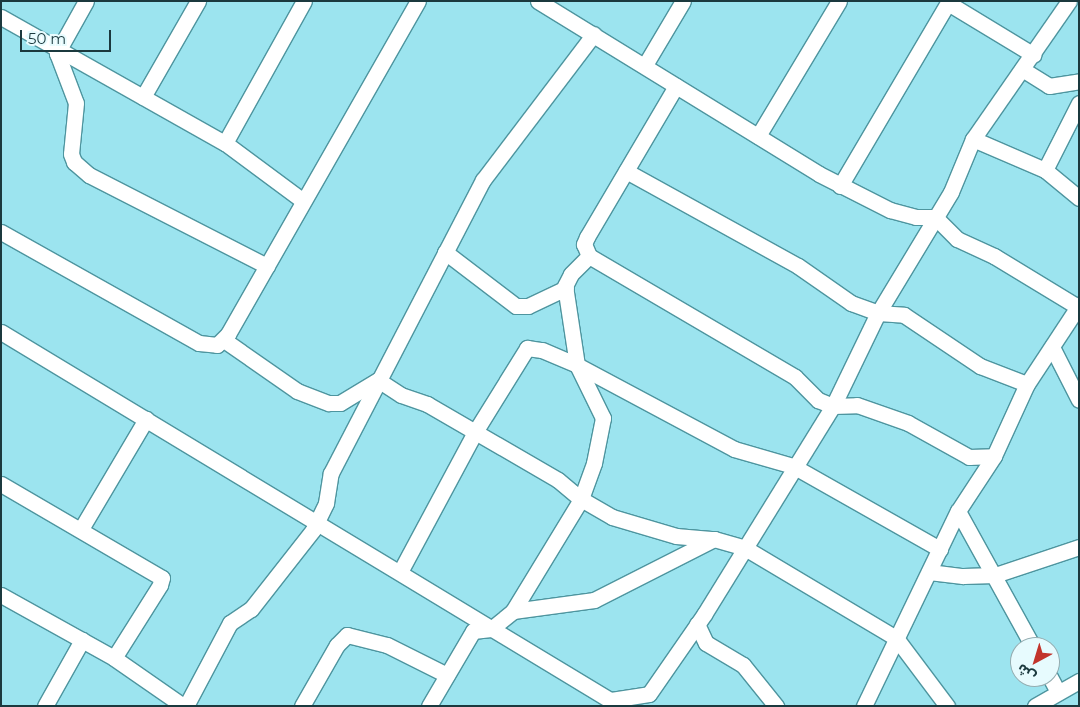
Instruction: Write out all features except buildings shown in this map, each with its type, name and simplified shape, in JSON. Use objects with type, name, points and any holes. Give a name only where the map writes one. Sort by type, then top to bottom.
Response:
[{"type":"street","points":[[86,1],[58,49],[58,58],[76,103],[71,154],[81,170],[267,266]]},
{"type":"street","points":[[143,97],[198,1]]},
{"type":"street","points":[[225,143],[304,1]]},
{"type":"street","points":[[1,232],[199,343],[217,345],[224,340],[418,1]]},
{"type":"street","points":[[538,1],[564,8],[594,34],[840,186],[890,210],[916,218],[935,217],[957,238],[994,256],[1078,306],[1027,384],[994,456],[958,511],[864,706]]},
{"type":"street","points":[[645,65],[683,1]]},
{"type":"street","points":[[758,136],[838,1]]},
{"type":"street","points":[[1,332],[317,523],[494,627],[616,703],[651,700],[745,548],[793,466],[833,406],[878,313],[951,192],[973,139],[1034,55],[1069,1]]},
{"type":"street","points":[[840,186],[948,2],[1034,55]]},
{"type":"street","points":[[1,17],[225,143],[303,201]]},
{"type":"street","points":[[186,706],[230,623],[251,609],[317,523],[326,503],[331,473],[483,180],[594,34]]},
{"type":"street","points":[[1022,69],[1049,86],[1079,81]]},
{"type":"street","points":[[676,86],[587,236],[584,244],[589,256],[795,378],[818,400],[833,406],[857,405],[920,428],[970,457],[994,456]]},
{"type":"street","points":[[1046,170],[1079,103]]},
{"type":"street","points":[[973,139],[1046,170],[1079,198]]},
{"type":"street","points":[[626,171],[798,266],[851,303],[878,313],[904,315],[980,366],[1027,384]]},
{"type":"street","points":[[445,252],[516,306],[528,306],[566,288]]},
{"type":"street","points":[[429,706],[470,633],[494,627],[513,611],[581,499],[594,463],[603,418],[577,365],[566,288],[571,274],[589,256]]},
{"type":"street","points":[[224,340],[297,391],[329,403],[340,403],[378,380]]},
{"type":"street","points":[[1052,347],[1079,400]]},
{"type":"street","points":[[400,572],[475,432],[527,348],[542,350],[577,365],[734,449],[793,466],[940,549]]},
{"type":"street","points":[[378,380],[401,395],[427,404],[558,480],[581,499],[612,517],[676,536],[714,539],[745,548],[896,638],[947,706]]},
{"type":"street","points":[[81,530],[146,419]]},
{"type":"street","points":[[1,484],[162,578],[160,586],[114,658]]},
{"type":"street","points":[[958,511],[1029,637]]},
{"type":"street","points":[[513,611],[594,600],[714,539]]},
{"type":"street","points":[[928,572],[995,575],[1079,547]]},
{"type":"street","points":[[2,597],[114,658],[183,706]]},
{"type":"street","points":[[697,624],[706,643],[743,665],[776,706]]},
{"type":"street","points":[[302,706],[337,645],[347,635],[362,636],[394,647],[446,675]]},
{"type":"street","points":[[45,706],[82,640]]},
{"type":"street","points":[[1037,705],[1079,681]]},
{"type":"street","points":[[1055,687],[1058,692]]}]
